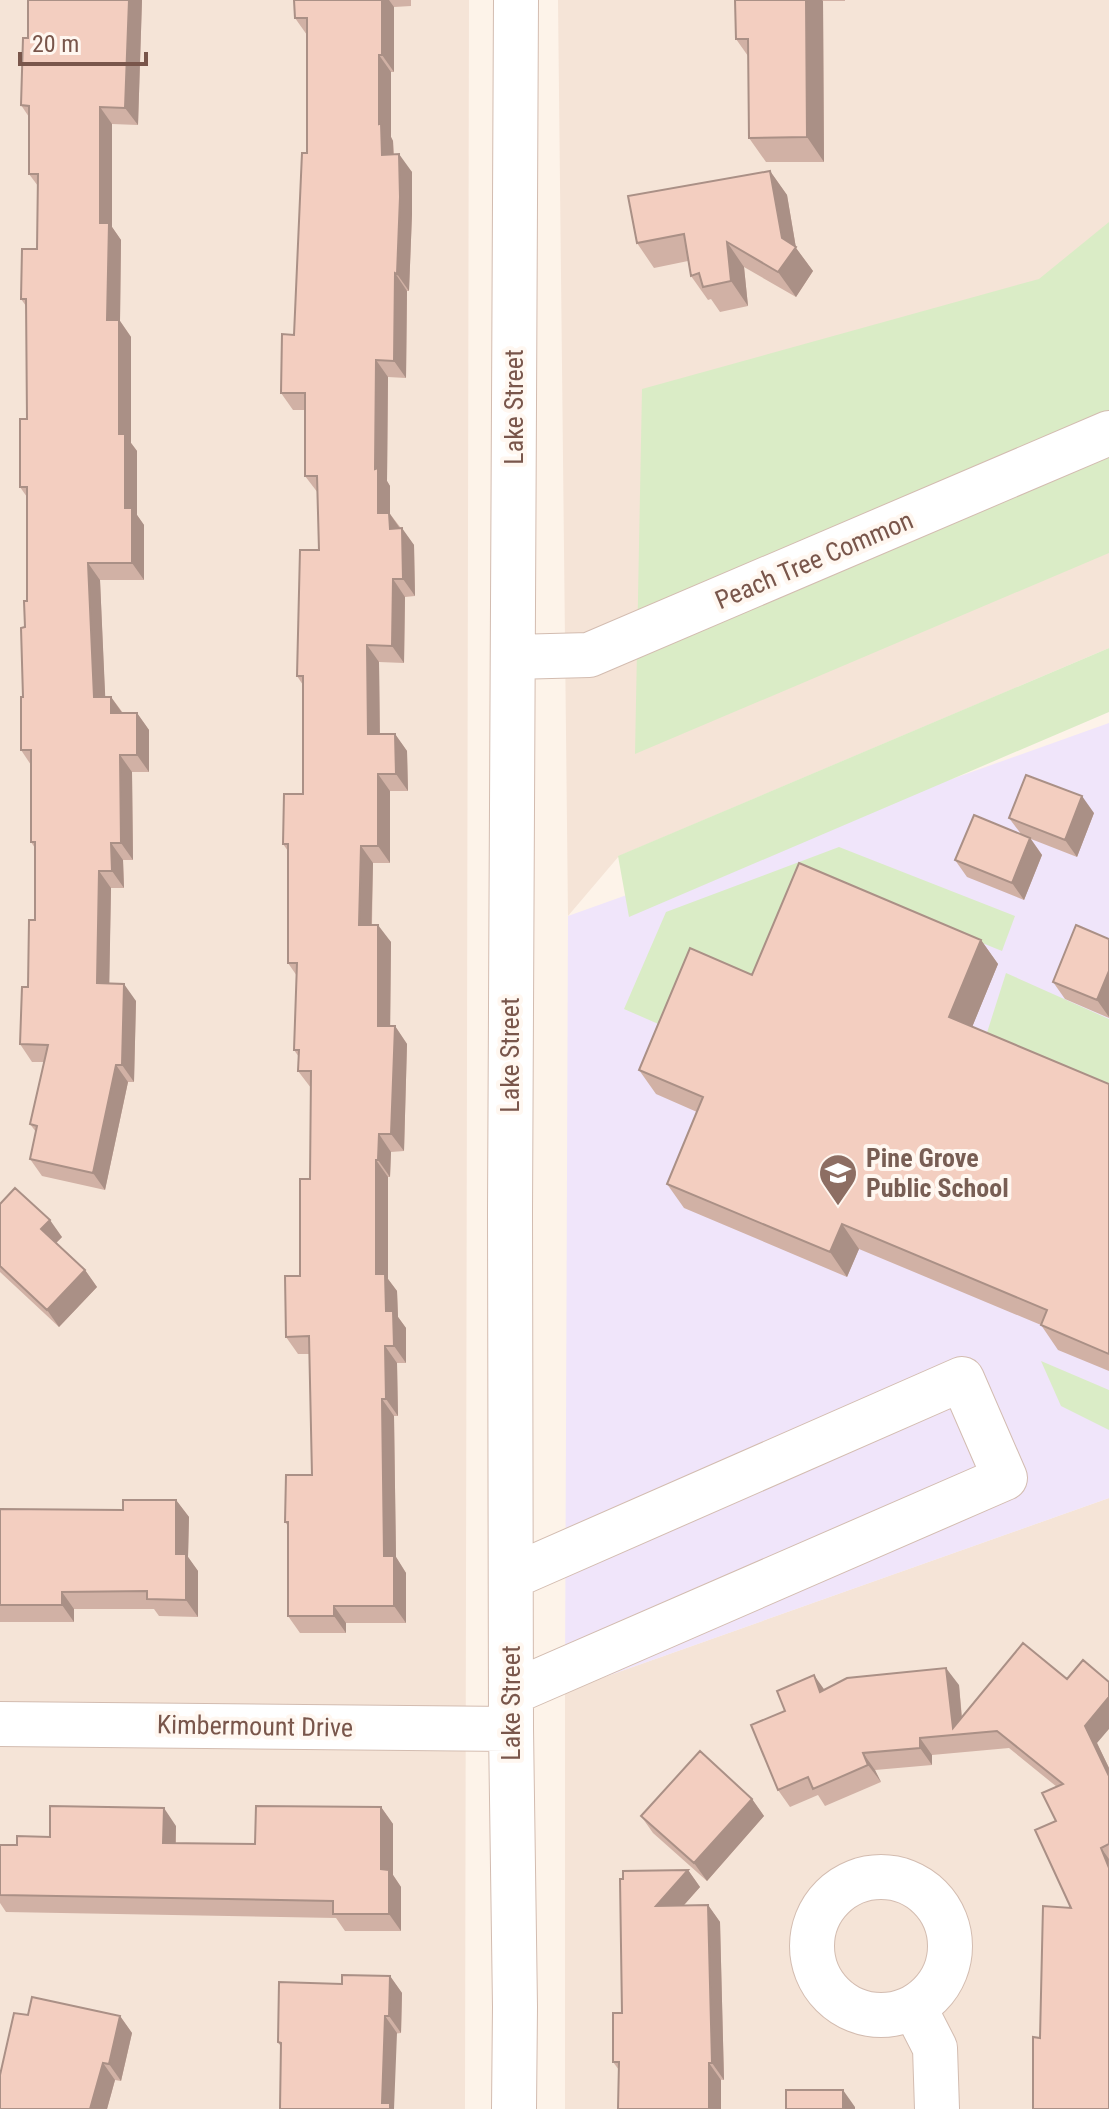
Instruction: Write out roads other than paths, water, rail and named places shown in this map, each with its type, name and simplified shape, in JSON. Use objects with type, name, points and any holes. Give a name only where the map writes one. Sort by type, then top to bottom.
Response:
[{"type":"street","name":"Lake Street","points":[[514,2109],[510,1195],[516,0]]},
{"type":"street","name":"Peach Tree Common","points":[[513,657],[589,655],[1109,433]]},
{"type":"street","points":[[511,1577],[962,1379],[1005,1478],[511,1711]]},
{"type":"street","name":"Kimbermount Drive","points":[[0,1724],[511,1711]]},
{"type":"street","points":[[914,2007],[935,2048],[937,2109]]},
{"type":"place","name":"Pine Grove Public School","points":[[838,1207]]}]
